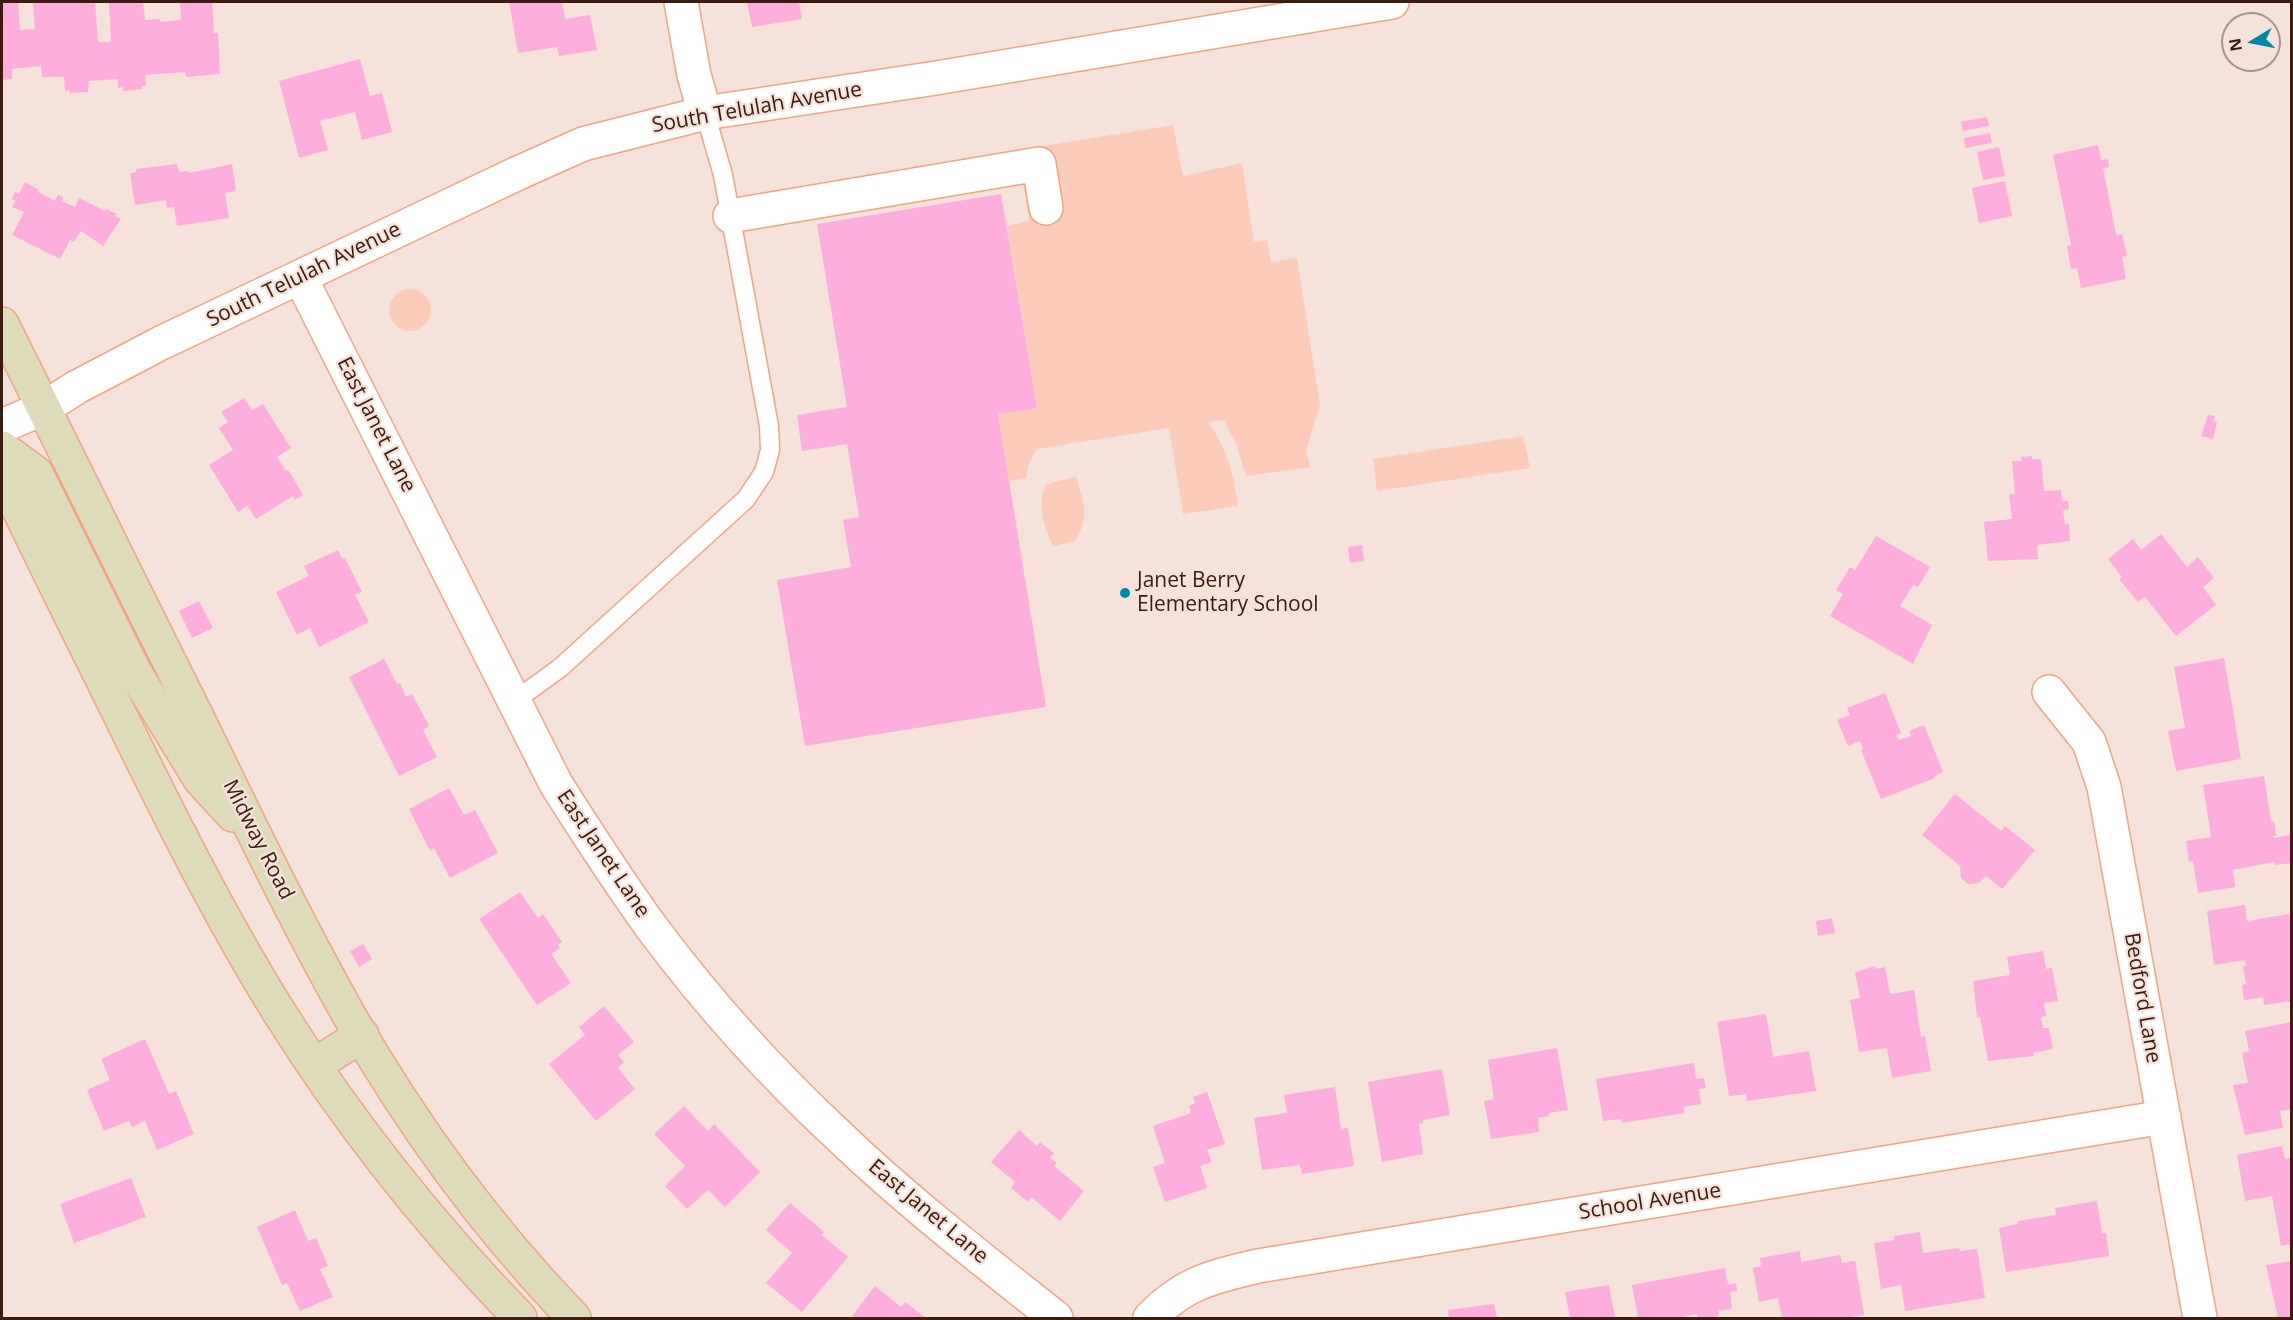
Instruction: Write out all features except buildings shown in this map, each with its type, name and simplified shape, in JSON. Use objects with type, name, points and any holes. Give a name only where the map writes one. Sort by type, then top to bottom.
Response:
[{"type":"main road","name":"Midway Road","points":[[2,324],[321,965],[362,1035],[439,1154],[496,1229],[574,1318]]},
{"type":"main road","points":[[2,380],[44,408]]},
{"type":"main road","points":[[2,448],[36,473],[135,673],[200,779],[259,843]]},
{"type":"main road","points":[[2,474],[207,888],[280,1013],[315,1065],[406,1189],[451,1244],[520,1318]]},
{"type":"main road","points":[[315,1065],[362,1035]]},
{"type":"street","points":[[681,2],[694,75],[705,113]]},
{"type":"street","name":"South Telulah Avenue","points":[[2,426],[44,408],[77,387],[300,277],[583,144],[705,113],[958,75],[1392,2]]},
{"type":"street","points":[[730,216],[1040,164],[1046,208]]},
{"type":"street","name":"East Janet Lane","points":[[300,277],[556,784],[605,861],[653,929],[717,1008],[840,1138],[935,1220],[1056,1318]]},
{"type":"street","name":"Bedford Lane","points":[[2049,692],[2089,742],[2104,787],[2200,1318]]},
{"type":"street","name":"School Avenue","points":[[1150,1318],[1164,1303],[1189,1286],[1210,1278],[1258,1266],[2164,1117]]},
{"type":"lane","points":[[513,702],[560,668],[746,499],[764,472],[770,450],[770,426],[723,175],[705,113]]},
{"type":"shaded area","points":[[1173,125],[1183,176],[1242,163],[1254,242],[1267,240],[1271,262],[1297,258],[1320,405],[1306,450],[1310,467],[1246,476],[1236,444],[1224,420],[1208,422],[1229,462],[1238,506],[1183,514],[1169,428],[1037,449],[1029,463],[1026,478],[1009,481],[998,414],[1037,407],[1007,226],[1029,221],[1023,180],[998,184],[994,154]]},
{"type":"shaded area","points":[[410,289],[418,290],[425,295],[430,302],[430,318],[425,325],[418,330],[410,331],[402,330],[395,325],[390,318],[389,310],[390,302],[395,295],[402,290]]},
{"type":"shaded area","points":[[1523,436],[1530,468],[1377,491],[1373,459]]},
{"type":"shaded area","points":[[1076,476],[1083,501],[1083,524],[1075,541],[1053,546],[1043,516],[1042,501],[1045,485]]},
{"type":"place","name":"Janet Berry Elementary School","points":[[1125,593]]}]
